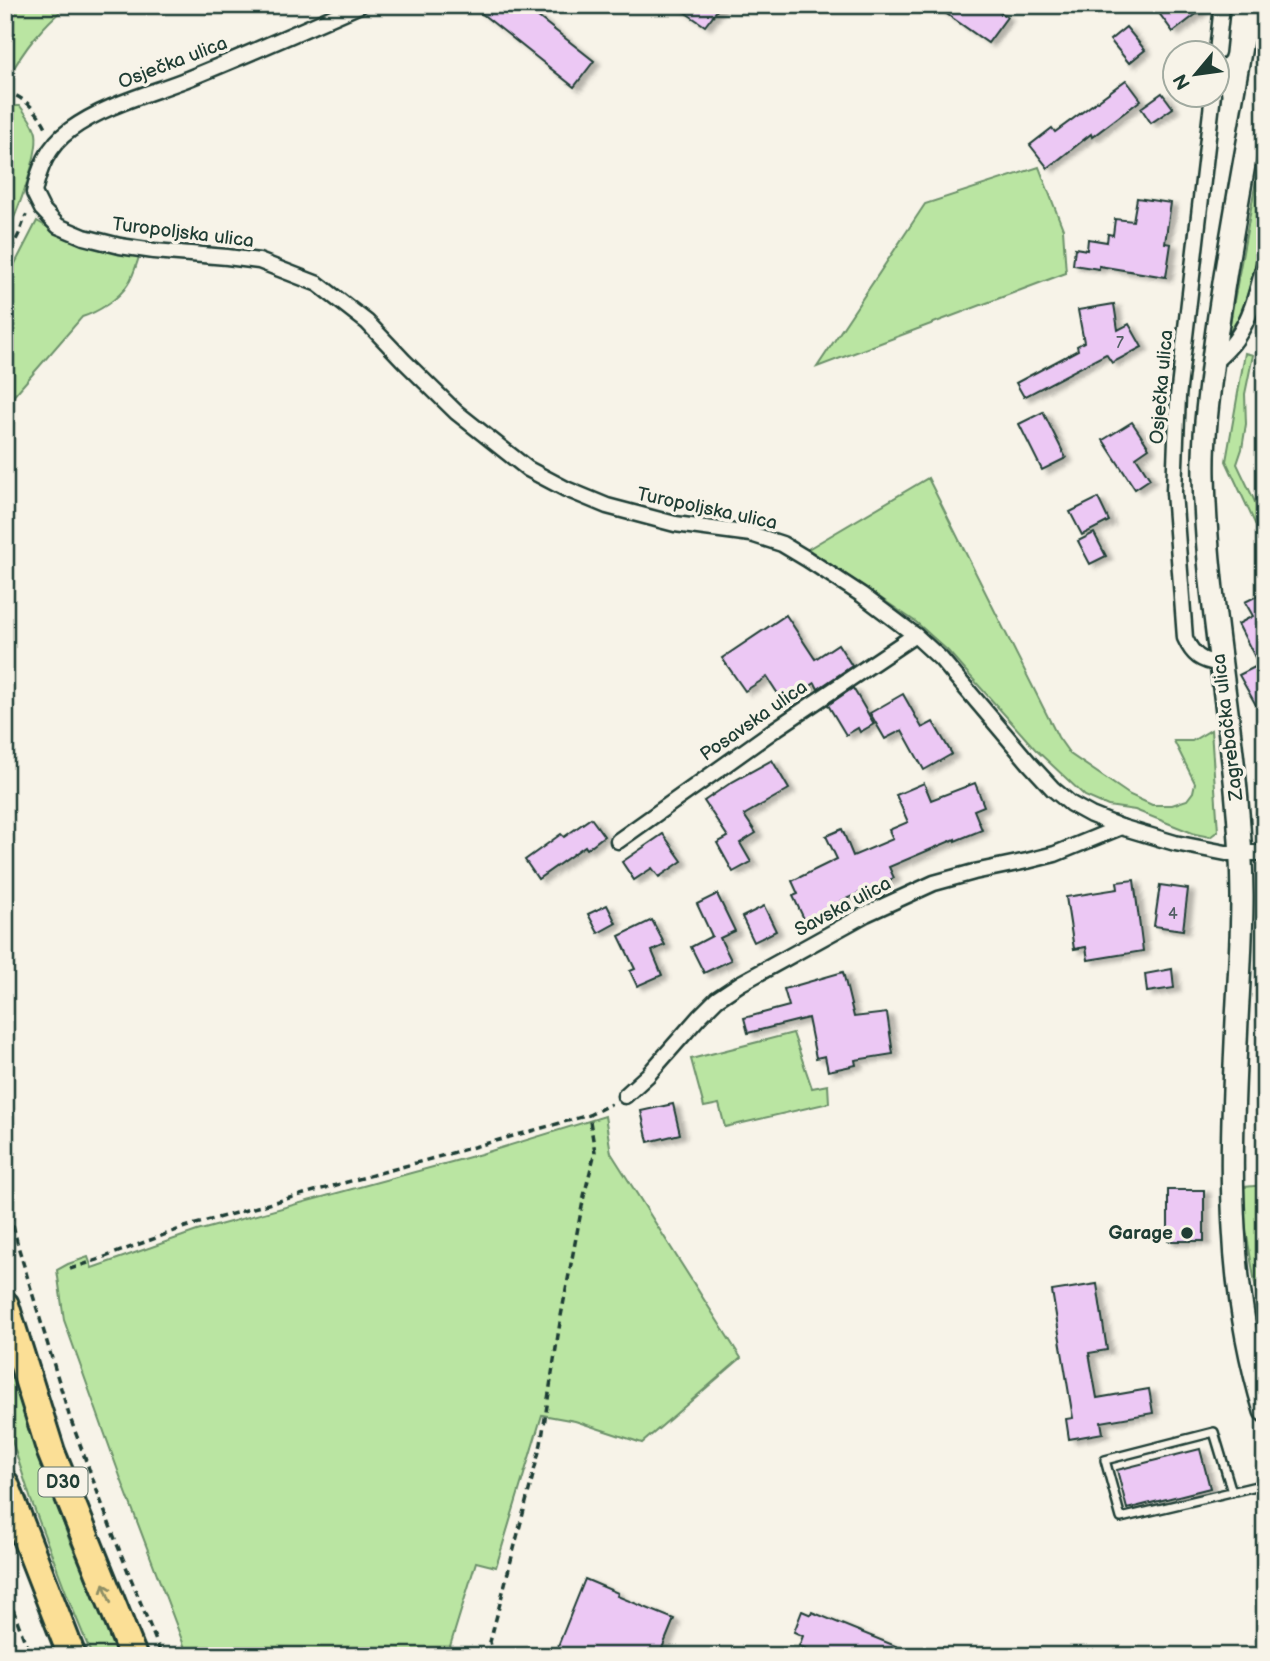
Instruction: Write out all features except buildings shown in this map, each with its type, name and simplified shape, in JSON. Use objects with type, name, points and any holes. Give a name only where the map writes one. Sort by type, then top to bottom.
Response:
[{"type":"highway","name":"D30","points":[[5,1304],[51,1452],[133,1656]]},
{"type":"highway","name":"D30","points":[[5,1485],[72,1656]]},
{"type":"street","name":"Osječka ulica","points":[[34,194],[44,159],[53,145],[69,130],[88,118],[258,50],[360,5]]},
{"type":"street","points":[[1218,38],[1222,5]]},
{"type":"street","name":"Zagrebačka ulica","points":[[1265,45],[1225,275],[1205,428],[1204,475],[1208,550],[1241,853],[1242,899],[1233,1152],[1234,1227],[1244,1323],[1265,1411]]},
{"type":"street","name":"Osječka ulica","points":[[1211,108],[1178,397],[1174,492],[1185,639],[1196,655],[1207,662],[1220,664]]},
{"type":"street","name":"Turopoljska ulica","points":[[34,194],[42,209],[58,226],[84,237],[143,249],[259,261],[318,284],[367,322],[456,412],[528,469],[607,506],[675,524],[751,534],[782,544],[862,595],[915,635],[941,659],[1053,789],[1072,804],[1121,827],[1175,843],[1209,850],[1265,853]]},
{"type":"street","points":[[1213,363],[1236,340],[1247,321],[1265,261]]},
{"type":"street","name":"Posavska ulica","points":[[618,841],[774,730],[915,635]]},
{"type":"street","name":"Savska ulica","points":[[625,1096],[648,1076],[717,999],[866,914],[934,883],[1055,854],[1121,827]]},
{"type":"lane","points":[[1232,1492],[1214,1432],[1105,1460],[1121,1518],[1232,1492],[1265,1484]]},
{"type":"path","points":[[5,92],[13,93],[36,112],[53,145]]},
{"type":"path","points":[[5,261],[19,234],[34,194]]},
{"type":"path","points":[[70,1269],[185,1227],[589,1115],[625,1096]]},
{"type":"path","points":[[494,1656],[490,1642],[541,1444],[561,1316],[595,1152],[589,1115]]},
{"type":"path","points":[[5,1190],[18,1246],[69,1415],[162,1656]]},
{"type":"path","points":[[5,1587],[30,1656]]},
{"type":"green space","points":[[68,5],[42,30],[8,78],[5,77],[5,23],[19,6]]},
{"type":"green space","points":[[5,106],[20,106],[32,123],[36,139],[27,183],[5,237]]},
{"type":"green space","points":[[1265,132],[1265,231],[1243,311],[1228,334]]},
{"type":"green space","points":[[1039,167],[1063,229],[1066,273],[817,367],[925,204]]},
{"type":"green space","points":[[37,221],[66,238],[139,257],[124,290],[108,304],[82,317],[5,406],[5,283]]},
{"type":"green space","points":[[1245,353],[1253,355],[1245,394],[1246,424],[1237,464],[1265,523],[1265,545],[1226,461]]},
{"type":"green space","points":[[928,478],[1058,737],[1070,754],[1130,795],[1152,805],[1172,805],[1187,800],[1195,783],[1174,741],[1192,741],[1211,730],[1218,831],[1210,837],[1195,834],[1135,810],[1108,806],[1085,796],[1035,749],[948,651],[916,622],[808,549]]},
{"type":"green space","points":[[793,1033],[812,1088],[828,1085],[829,1103],[725,1127],[719,1104],[704,1107],[691,1059]]},
{"type":"green space","points":[[605,1116],[611,1153],[741,1358],[642,1443],[575,1421],[542,1415],[496,1567],[476,1562],[447,1656],[188,1656],[64,1320],[57,1270],[88,1257],[92,1268],[197,1231],[481,1154]]},
{"type":"green space","points":[[1265,1185],[1265,1344],[1245,1224],[1244,1187]]},
{"type":"green space","points":[[5,1345],[26,1416],[69,1539],[119,1656],[92,1656],[31,1500],[5,1419]]},
{"type":"place","name":"Garage","points":[[1187,1233]]}]
